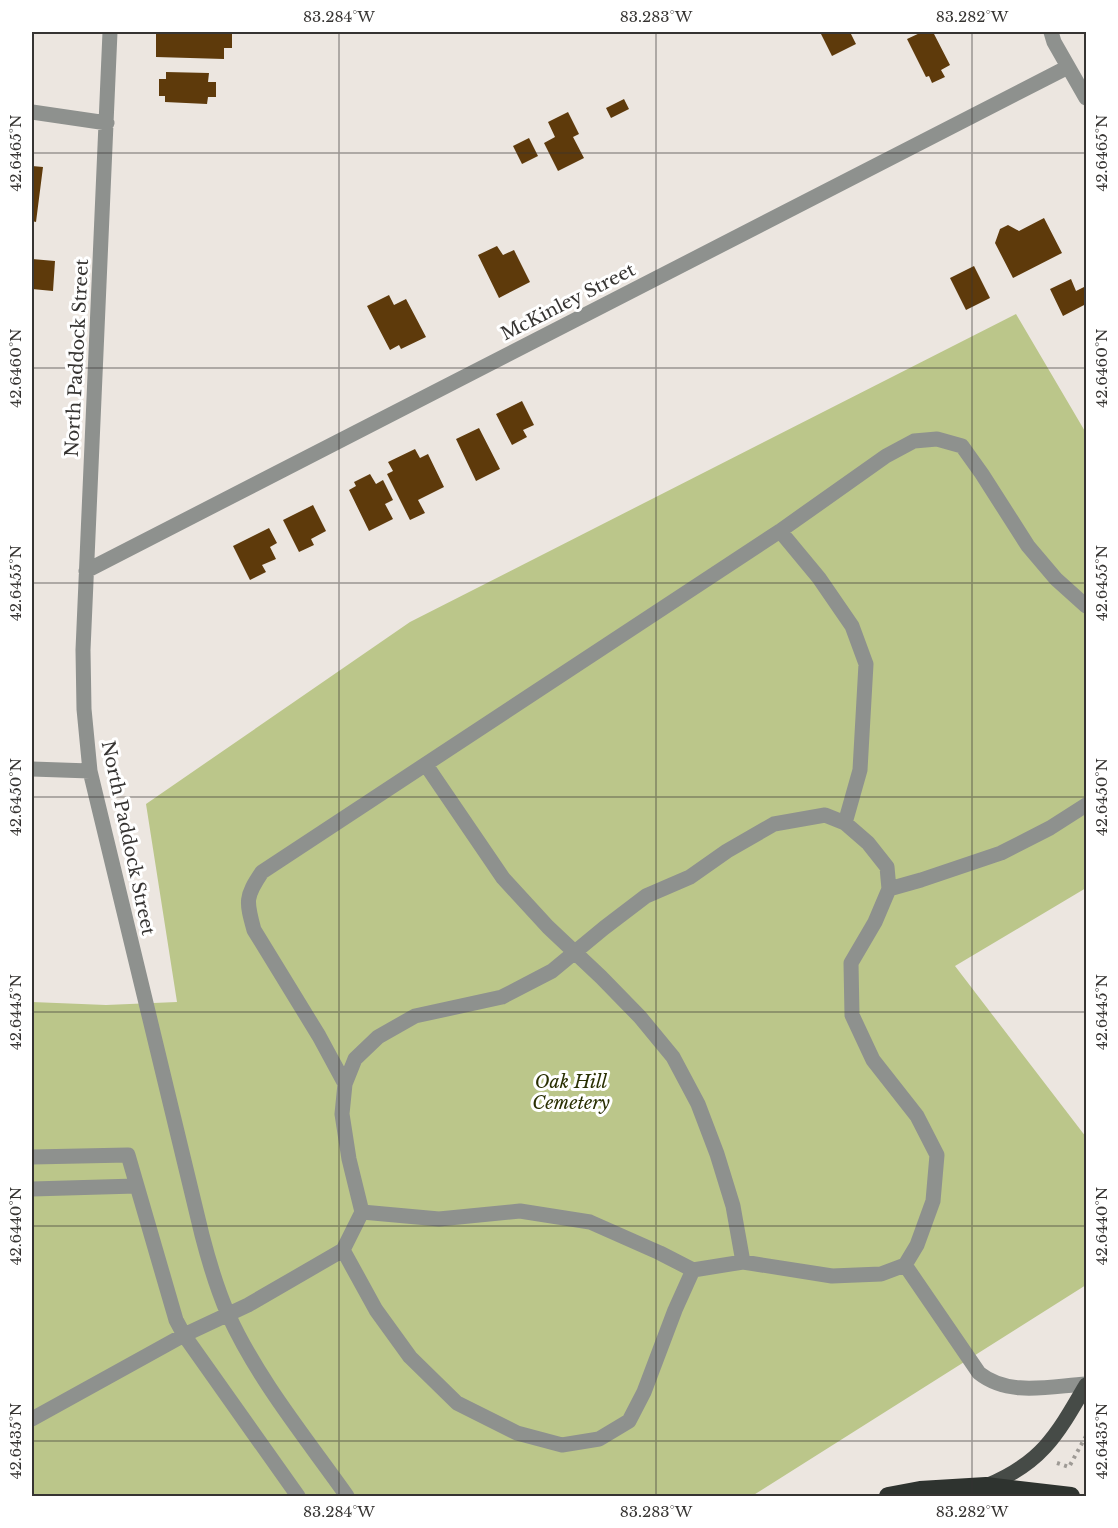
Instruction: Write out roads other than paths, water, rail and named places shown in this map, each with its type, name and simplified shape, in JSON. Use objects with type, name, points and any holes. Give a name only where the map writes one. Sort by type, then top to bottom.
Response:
[{"type":"highway","points":[[888,1497],[920,1490],[986,1486],[1071,1497]]},
{"type":"main road","points":[[986,1486],[1007,1478],[1048,1446],[1061,1429],[1086,1385]]},
{"type":"street","name":"North Paddock Street","points":[[110,32],[86,571],[83,689],[90,771],[214,1278],[228,1315],[265,1379],[347,1497]]},
{"type":"street","points":[[1052,32],[1054,42],[1086,98]]},
{"type":"street","name":"McKinley Street","points":[[86,571],[1068,67]]},
{"type":"street","points":[[32,112],[107,123]]},
{"type":"street","points":[[345,1084],[319,1036],[254,930],[249,910],[249,892],[262,872],[780,531],[886,456],[914,441],[937,439],[962,446],[1028,546],[1056,579],[1086,606]]},
{"type":"street","points":[[780,531],[819,578],[852,626],[866,664],[860,770],[845,823]]},
{"type":"street","points":[[426,765],[503,878],[548,927],[640,1017],[673,1057],[698,1104],[717,1154],[733,1206],[743,1262]]},
{"type":"street","points":[[32,769],[90,771]]},
{"type":"street","points":[[889,889],[1001,853],[1050,828],[1086,805]]},
{"type":"street","points":[[32,1419],[184,1335],[248,1305],[343,1250],[362,1212],[349,1159],[342,1114],[345,1084],[355,1059],[378,1037],[415,1016],[502,997],[552,971],[646,896],[690,877],[727,851],[774,824],[825,815],[845,823],[868,843],[887,867],[889,889],[875,922],[851,963],[852,1015],[873,1060],[917,1116],[937,1155],[933,1201],[917,1245],[905,1265],[881,1274],[832,1276],[743,1262],[693,1270],[590,1222],[520,1210],[439,1219],[362,1212]]},
{"type":"street","points":[[32,1157],[128,1155],[176,1320],[184,1335],[298,1497]]},
{"type":"street","points":[[32,1189],[136,1186]]},
{"type":"street","points":[[343,1250],[376,1310],[410,1357],[458,1403],[517,1433],[562,1445],[599,1439],[629,1421],[644,1392],[693,1270]]},
{"type":"street","points":[[905,1265],[979,1373],[988,1380],[998,1385],[1024,1388],[1086,1385]]},
{"type":"park label","name":"Oak Hill Cemetery","points":[[571,1092]]}]
